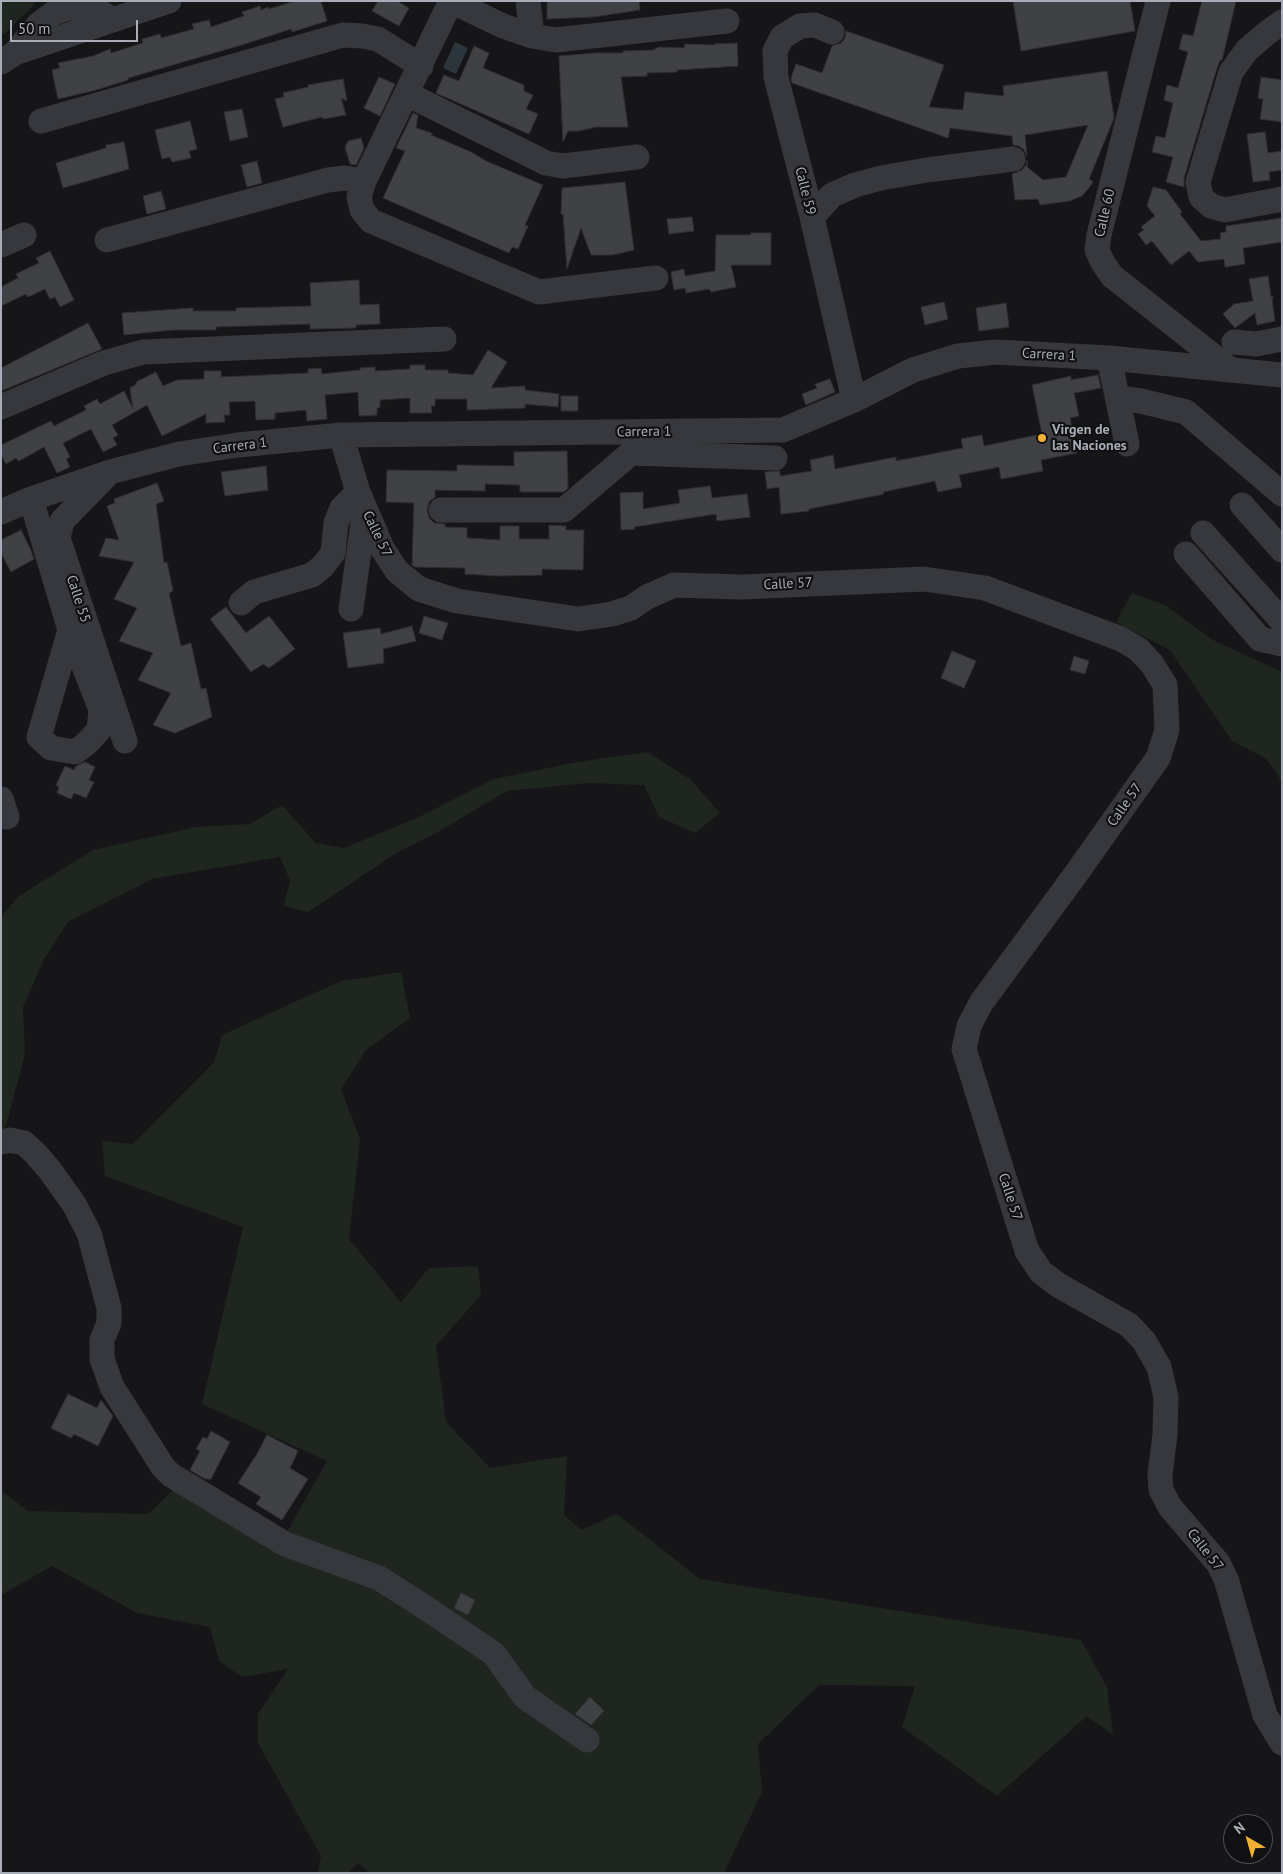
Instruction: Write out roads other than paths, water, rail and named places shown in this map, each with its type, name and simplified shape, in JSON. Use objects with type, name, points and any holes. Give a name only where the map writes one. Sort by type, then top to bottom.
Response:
[{"type":"street","points":[[8,57],[169,1]]},
{"type":"street","points":[[431,1],[439,27]]},
{"type":"street","points":[[656,278],[539,292],[371,220],[362,210],[360,197],[364,181],[451,1],[503,26],[532,36],[556,40],[727,21]]},
{"type":"street","points":[[528,1],[532,36]]},
{"type":"street","name":"Calle 60","points":[[1158,1],[1099,235],[1097,250],[1112,276],[1231,370]]},
{"type":"street","points":[[8,57],[39,24],[54,13],[68,8],[84,8],[100,12],[113,20]]},
{"type":"street","points":[[1282,22],[1248,50],[1231,72],[1198,182],[1201,197],[1211,206],[1225,210],[1282,199]]},
{"type":"street","name":"Calle 59","points":[[832,32],[815,25],[800,26],[782,37],[775,52],[776,77],[812,217],[854,400]]},
{"type":"street","points":[[41,122],[343,35],[378,39],[421,66]]},
{"type":"street","points":[[407,94],[546,163],[563,166],[637,157]]},
{"type":"street","points":[[812,217],[832,195],[856,185],[881,178],[927,170],[1013,159]]},
{"type":"street","points":[[107,240],[328,180],[344,178],[364,181]]},
{"type":"street","points":[[1,245],[24,235]]},
{"type":"street","points":[[1,407],[104,363],[143,352],[444,338]]},
{"type":"street","points":[[1234,342],[1256,344],[1282,340]]},
{"type":"street","name":"Carrera 1","points":[[1,512],[31,499],[110,472],[179,454],[238,445],[341,435],[509,432],[631,443],[783,430],[854,400],[913,370],[958,356],[996,352],[1109,358],[1282,375]]},
{"type":"street","points":[[1109,358],[1126,444]]},
{"type":"street","points":[[1118,398],[1141,401],[1186,412],[1282,494]]},
{"type":"street","name":"Calle 57","points":[[341,435],[361,500],[382,548],[397,571],[419,589],[457,601],[578,619],[612,614],[631,608],[647,597],[674,585],[742,586],[924,579],[985,588],[1112,635],[1138,649],[1152,664],[1165,685],[1167,730],[1158,758],[981,1003],[969,1026],[964,1049],[1027,1250],[1041,1272],[1058,1285],[1129,1326],[1144,1341],[1159,1367],[1166,1397],[1165,1435],[1160,1474],[1162,1490],[1170,1507],[1218,1563],[1226,1579],[1266,1716],[1282,1744]]},
{"type":"street","points":[[441,510],[564,510],[631,443],[775,458]]},
{"type":"street","name":"Calle 55","points":[[110,472],[62,521],[58,538],[125,741]]},
{"type":"street","points":[[31,499],[70,630]]},
{"type":"street","points":[[241,603],[254,592],[312,575],[324,566],[333,553],[336,523],[342,508],[361,500],[350,610]]},
{"type":"street","points":[[1242,504],[1282,550]]},
{"type":"street","points":[[1203,533],[1282,621]]},
{"type":"street","points":[[1186,554],[1260,639],[1282,644]]},
{"type":"street","points":[[1,1142],[10,1140],[24,1143],[36,1153],[74,1204],[85,1226],[109,1308],[109,1323],[102,1340],[102,1359],[112,1387],[163,1467],[171,1475],[285,1544],[379,1578],[494,1654],[525,1697],[587,1740]]},
{"type":"place","name":"Virgen de las Naciones","points":[[1042,438]]}]
